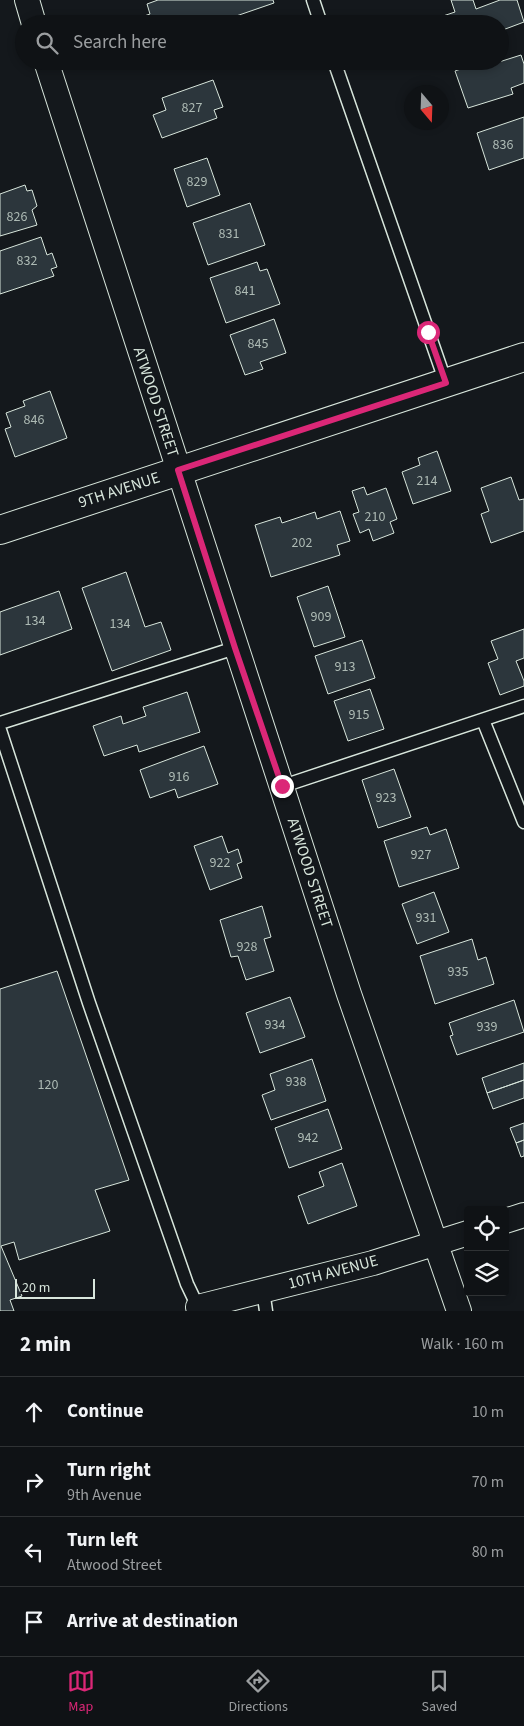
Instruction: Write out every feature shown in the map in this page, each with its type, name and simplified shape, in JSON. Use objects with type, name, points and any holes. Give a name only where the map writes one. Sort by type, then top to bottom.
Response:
[{"type":"main road","name":"9TH AVENUE","points":[[0,530],[524,357]]},
{"type":"street","points":[[27,0],[31,15]]},
{"type":"street","name":"ATWOOD STREET","points":[[49,70],[348,994],[459,1311]]},
{"type":"street","points":[[509,1220],[524,1215]]},
{"type":"street","name":"10TH AVENUE","points":[[198,1307],[264,1301],[372,1263],[464,1234]]},
{"type":"lane","points":[[313,0],[318,15]]},
{"type":"lane","points":[[337,70],[446,383]]},
{"type":"lane","points":[[0,723],[235,648]]},
{"type":"lane","points":[[282,786],[524,706]]},
{"type":"lane","points":[[483,720],[524,822]]},
{"type":"lane","points":[[0,730],[89,1003],[187,1284],[198,1307]]},
{"type":"building","points":[[158,0],[273,0],[274,3],[239,15],[147,15],[150,14],[147,4]]},
{"type":"building","points":[[451,0],[473,0],[476,9],[500,0],[517,0],[524,22],[509,28],[509,15],[446,15],[455,12]]},
{"type":"building","points":[[521,55],[524,64],[524,83],[511,88],[513,94],[468,108],[455,71],[509,70],[509,59]]},
{"type":"building","points":[[213,80],[223,107],[214,110],[217,118],[162,138],[153,115],[166,110],[162,98]]},
{"type":"building","points":[[524,117],[524,158],[489,170],[477,133]]},
{"type":"building","points":[[207,158],[220,195],[187,207],[174,169]]},
{"type":"building","points":[[25,185],[27,191],[32,190],[37,206],[32,210],[37,225],[0,236],[0,194]]},
{"type":"building","points":[[250,203],[265,245],[208,265],[193,223]]},
{"type":"building","points":[[41,237],[47,255],[52,253],[57,267],[51,269],[54,276],[0,294],[0,251]]},
{"type":"building","points":[[257,262],[260,271],[267,269],[280,304],[226,323],[210,278]]},
{"type":"building","points":[[274,319],[286,353],[260,362],[263,369],[245,375],[230,335]]},
{"type":"building","points":[[50,391],[67,438],[15,457],[5,429],[11,427],[6,413],[25,406],[23,401]]},
{"type":"building","points":[[437,451],[451,491],[413,504],[402,472],[420,465],[418,458]]},
{"type":"building","points":[[511,477],[519,500],[524,499],[524,531],[491,543],[481,514],[489,511],[481,488]]},
{"type":"building","points":[[364,487],[367,495],[386,488],[397,519],[390,522],[394,533],[373,541],[369,529],[360,533],[353,514],[359,512],[352,491]]},
{"type":"building","points":[[340,511],[350,541],[337,545],[340,555],[271,577],[255,525],[280,517],[282,523],[315,512],[317,519]]},
{"type":"building","points":[[126,572],[145,627],[161,622],[171,650],[112,671],[82,588]]},
{"type":"building","points":[[328,586],[345,637],[314,647],[297,597]]},
{"type":"building","points":[[59,591],[72,629],[0,655],[0,612]]},
{"type":"building","points":[[524,629],[524,658],[516,661],[524,681],[524,686],[500,695],[488,663],[498,659],[491,641]]},
{"type":"building","points":[[362,640],[375,678],[328,694],[315,656]]},
{"type":"building","points":[[370,689],[384,729],[348,741],[334,701]]},
{"type":"building","points":[[187,692],[200,732],[139,752],[137,745],[104,756],[93,726],[121,716],[123,724],[146,716],[143,707]]},
{"type":"building","points":[[204,746],[218,784],[178,798],[175,789],[150,798],[140,770]]},
{"type":"building","points":[[394,769],[411,817],[378,828],[362,780]]},
{"type":"building","points":[[427,827],[430,835],[446,829],[459,868],[399,887],[384,841]]},
{"type":"building","points":[[222,836],[228,853],[238,849],[242,862],[237,864],[242,878],[210,890],[194,846]]},
{"type":"building","points":[[434,892],[449,932],[417,944],[402,904]]},
{"type":"building","points":[[262,906],[271,937],[264,939],[274,971],[246,980],[238,956],[231,957],[220,920]]},
{"type":"building","points":[[472,939],[478,960],[486,957],[494,984],[435,1004],[420,956]]},
{"type":"building","points":[[57,971],[129,1180],[95,1190],[110,1231],[19,1260],[14,1242],[1,1246],[22,1296],[10,1300],[14,1311],[0,1311],[0,989]]},
{"type":"building","points":[[290,997],[305,1037],[260,1053],[246,1013]]},
{"type":"building","points":[[514,1000],[524,1032],[457,1055],[450,1036],[453,1035],[449,1023]]},
{"type":"building","points":[[312,1059],[326,1101],[271,1120],[262,1095],[275,1090],[270,1074]]},
{"type":"building","points":[[524,1063],[524,1080],[487,1093],[482,1078]]},
{"type":"building","points":[[524,1080],[524,1098],[493,1109],[487,1093]]},
{"type":"building","points":[[328,1109],[342,1149],[289,1168],[275,1128]]},
{"type":"building","points":[[524,1123],[524,1140],[516,1143],[510,1128]]},
{"type":"building","points":[[524,1140],[524,1156],[521,1157],[516,1143]]},
{"type":"building","points":[[342,1163],[357,1206],[308,1224],[298,1196],[324,1186],[319,1172]]},
{"type":"route","points":[[282,786],[235,648],[178,470],[446,383],[428,332]]}]
